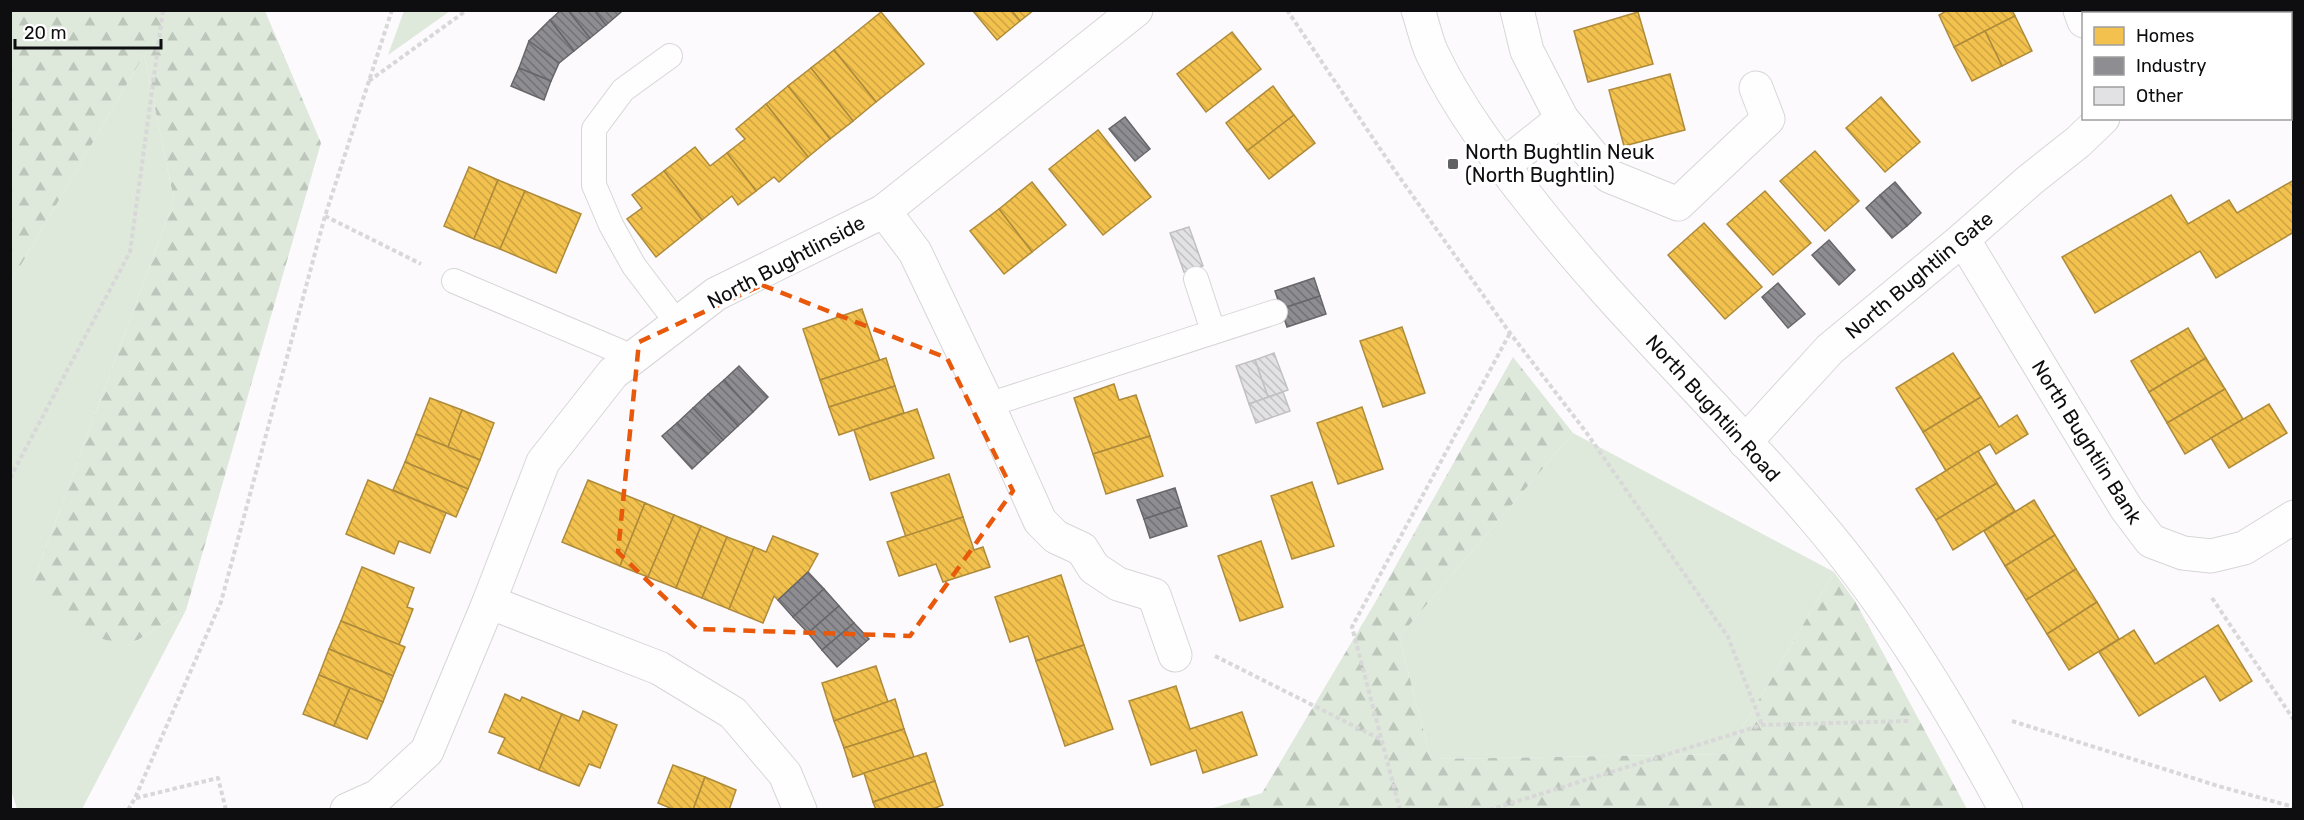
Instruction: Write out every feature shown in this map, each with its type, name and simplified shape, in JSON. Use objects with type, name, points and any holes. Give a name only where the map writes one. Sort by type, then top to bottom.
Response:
[{"type":"street","name":"North Bughtlinside","points":[[347,810],[378,796],[427,752],[489,603],[543,462],[614,373],[716,294],[884,211],[1136,10]]},
{"type":"street","name":"North Bughtlin Road","points":[[1418,10],[1432,52],[1469,117],[1503,166],[1574,256],[1814,517],[1880,601],[1933,683],[2006,810]]},
{"type":"street","points":[[1517,10],[1527,51],[1562,119],[1610,176],[1678,204],[1768,119],[1756,88]]},
{"type":"street","points":[[1503,166],[1562,119]]},
{"type":"street","name":"North Bughtlin Gate","points":[[1745,442],[1830,349],[2078,142],[2101,120]]},
{"type":"street","name":"North Bughtlinside","points":[[884,211],[915,252],[1040,521],[1056,537],[1082,549],[1094,568],[1118,584],[1154,595],[1175,655]]},
{"type":"street","name":"North Bughtlin Bank","points":[[1963,239],[2126,508],[2151,542],[2183,553],[2211,556],[2244,548],[2294,517]]},
{"type":"street","points":[[489,603],[659,668],[733,713],[785,774],[800,810]]},
{"type":"lane","points":[[670,56],[624,90],[594,129],[594,185],[611,225],[634,266],[678,324]]},
{"type":"lane","points":[[1196,279],[1213,332]]},
{"type":"lane","points":[[454,281],[633,357]]},
{"type":"lane","points":[[988,405],[1275,312]]},
{"type":"path","points":[[10,478],[130,252],[163,10]]},
{"type":"path","points":[[128,810],[221,602],[325,216],[392,10]]},
{"type":"path","points":[[369,82],[467,10]]},
{"type":"path","points":[[1287,10],[1510,333],[1586,432],[1728,637],[1762,725]]},
{"type":"path","points":[[325,216],[454,281]]},
{"type":"path","points":[[1400,810],[1352,627],[1510,333]]},
{"type":"path","points":[[2183,553],[2294,720]]},
{"type":"path","points":[[1175,655],[1203,650],[1382,740]]},
{"type":"path","points":[[1489,810],[1762,725],[1917,720]]},
{"type":"path","points":[[2012,720],[2218,786],[2294,807]]},
{"type":"path","points":[[135,798],[218,778],[226,810]]},
{"type":"highlighted area","points":[[762,285],[947,358],[1013,491],[910,636],[697,629],[618,552],[639,342]]},
{"type":"green space","points":[[11,10],[265,11],[321,143],[186,610],[128,646],[70,630],[32,585],[174,200],[144,55],[11,282]]},
{"type":"green space","points":[[404,11],[450,11],[388,55]]},
{"type":"green space","points":[[144,55],[174,200],[32,585],[128,646],[186,610],[82,809],[17,809],[11,790],[11,282]]},
{"type":"green space","points":[[1513,357],[1573,433],[1399,637],[1431,759],[1727,754],[1834,572],[1855,601],[1967,809],[1210,809],[1262,793],[1376,601]]},
{"type":"green space","points":[[1573,433],[1834,572],[1727,754],[1431,759],[1399,637]]},
{"type":"building: Homes","points":[[1011,10],[1034,10],[1020,21]]},
{"type":"building: Homes","points":[[1011,10],[1020,21],[997,40],[973,11]]},
{"type":"building: Homes","points":[[1948,10],[2012,10],[2015,16],[1954,47],[1939,15]]},
{"type":"building: Homes","points":[[881,12],[924,64],[876,102],[834,50]]},
{"type":"building: Homes","points":[[1638,12],[1653,64],[1588,82],[1574,31]]},
{"type":"building: Homes","points":[[2015,16],[2032,51],[2002,66],[1985,31]]},
{"type":"building: Homes","points":[[1985,31],[2002,66],[1972,81],[1954,47]]},
{"type":"building: Homes","points":[[1232,32],[1261,69],[1206,112],[1177,74]]},
{"type":"building: Homes","points":[[834,50],[876,102],[853,121],[811,68]]},
{"type":"building: Homes","points":[[811,68],[853,121],[830,139],[788,86]]},
{"type":"building: Homes","points":[[1670,74],[1685,130],[1624,146],[1609,90]]},
{"type":"building: Homes","points":[[788,86],[830,139],[808,157],[766,104]]},
{"type":"building: Homes","points":[[1273,86],[1294,115],[1247,151],[1226,123]]},
{"type":"building: Homes","points":[[1881,97],[1920,142],[1885,172],[1846,128]]},
{"type":"building: Homes","points":[[766,104],[808,157],[779,182],[774,177],[756,191],[727,153],[745,139],[736,129]]},
{"type":"building: Homes","points":[[1294,115],[1315,143],[1269,179],[1247,151]]},
{"type":"building: Homes","points":[[1098,130],[1151,197],[1103,235],[1049,169]]},
{"type":"building: Homes","points":[[695,147],[710,166],[727,153],[756,191],[738,205],[732,196],[702,220],[664,171]]},
{"type":"building: Homes","points":[[1815,151],[1859,201],[1825,231],[1780,181]]},
{"type":"building: Homes","points":[[469,167],[498,180],[474,239],[444,226]]},
{"type":"building: Homes","points":[[664,171],[702,220],[656,257],[627,219],[642,208],[632,195]]},
{"type":"building: Homes","points":[[498,180],[525,191],[500,249],[474,239]]},
{"type":"building: Homes","points":[[2294,180],[2294,232],[2216,278],[2200,251],[2095,313],[2062,257],[2171,195],[2188,224],[2229,200],[2237,213]]},
{"type":"building: Homes","points":[[1032,182],[1066,225],[1032,252],[999,209]]},
{"type":"building: Homes","points":[[525,191],[581,214],[556,273],[500,249]]},
{"type":"building: Homes","points":[[1765,191],[1811,243],[1773,275],[1727,224]]},
{"type":"building: Homes","points":[[999,209],[1032,252],[1004,274],[970,231]]},
{"type":"building: Homes","points":[[1704,223],[1762,287],[1725,319],[1668,255]]},
{"type":"building: Homes","points":[[862,309],[880,361],[820,380],[803,329]]},
{"type":"building: Homes","points":[[1402,327],[1425,393],[1383,407],[1360,341]]},
{"type":"building: Homes","points":[[2188,328],[2206,358],[2149,392],[2131,361]]},
{"type":"building: Homes","points":[[1953,353],[1981,397],[1923,432],[1896,388]]},
{"type":"building: Homes","points":[[886,358],[895,386],[829,407],[820,380]]},
{"type":"building: Homes","points":[[2206,358],[2225,389],[2167,423],[2149,392]]},
{"type":"building: Homes","points":[[1114,384],[1119,400],[1136,395],[1150,436],[1093,454],[1074,398]]},
{"type":"building: Homes","points":[[895,386],[904,413],[839,435],[829,407]]},
{"type":"building: Homes","points":[[2225,389],[2243,419],[2185,454],[2167,423]]},
{"type":"building: Homes","points":[[1981,397],[1999,427],[2017,415],[2028,434],[1996,454],[1990,444],[1946,471],[1923,432]]},
{"type":"building: Homes","points":[[430,398],[462,410],[448,447],[416,434]]},
{"type":"building: Homes","points":[[2269,404],[2287,433],[2229,468],[2211,438]]},
{"type":"building: Homes","points":[[1362,407],[1383,469],[1338,484],[1317,423]]},
{"type":"building: Homes","points":[[917,409],[934,458],[870,480],[854,430]]},
{"type":"building: Homes","points":[[462,410],[494,423],[480,460],[448,447]]},
{"type":"building: Homes","points":[[416,434],[480,460],[468,489],[405,462]]},
{"type":"building: Homes","points":[[1150,436],[1163,476],[1106,494],[1093,454]]},
{"type":"building: Homes","points":[[1978,451],[1997,483],[1936,520],[1916,489]]},
{"type":"building: Homes","points":[[405,462],[468,489],[456,517],[393,490]]},
{"type":"building: Homes","points":[[949,474],[963,517],[906,537],[891,493]]},
{"type":"building: Homes","points":[[368,480],[446,513],[430,553],[399,541],[394,554],[346,534]]},
{"type":"building: Homes","points":[[588,480],[645,503],[620,566],[562,542]]},
{"type":"building: Homes","points":[[1312,482],[1334,546],[1292,559],[1271,496]]},
{"type":"building: Homes","points":[[1997,483],[2015,511],[1953,550],[1936,520]]},
{"type":"building: Homes","points":[[2034,500],[2055,535],[2005,566],[1984,531]]},
{"type":"building: Homes","points":[[645,503],[674,515],[648,577],[620,566]]},
{"type":"building: Homes","points":[[674,515],[701,526],[676,588],[648,577]]},
{"type":"building: Homes","points":[[963,517],[974,550],[983,547],[990,567],[943,582],[936,564],[899,576],[887,542]]},
{"type":"building: Homes","points":[[701,526],[727,537],[702,598],[676,588]]},
{"type":"building: Homes","points":[[2055,535],[2076,569],[2026,600],[2005,566]]},
{"type":"building: Homes","points":[[773,536],[818,554],[808,572],[778,600],[774,596],[763,623],[729,609],[754,547],[766,552]]},
{"type":"building: Homes","points":[[727,537],[754,547],[729,609],[702,598]]},
{"type":"building: Homes","points":[[1261,541],[1283,607],[1240,621],[1218,556]]},
{"type":"building: Homes","points":[[362,567],[414,588],[407,607],[413,609],[399,645],[341,621]]},
{"type":"building: Homes","points":[[2076,569],[2097,602],[2047,634],[2026,600]]},
{"type":"building: Homes","points":[[1061,575],[1084,645],[1036,661],[1028,636],[1010,642],[995,597]]},
{"type":"building: Homes","points":[[2097,602],[2119,639],[2069,670],[2047,634]]},
{"type":"building: Homes","points":[[341,621],[405,647],[393,676],[329,649]]},
{"type":"building: Homes","points":[[2218,625],[2252,681],[2220,701],[2205,676],[2139,716],[2099,652],[2134,630],[2155,664]]},
{"type":"building: Homes","points":[[1084,645],[1113,729],[1065,746],[1036,661]]},
{"type":"building: Homes","points":[[329,649],[393,676],[383,702],[319,675]]},
{"type":"building: Homes","points":[[876,666],[888,702],[834,721],[822,683]]},
{"type":"building: Homes","points":[[319,675],[350,688],[334,726],[303,714]]},
{"type":"building: Homes","points":[[1176,686],[1190,729],[1242,712],[1257,755],[1203,773],[1196,750],[1151,765],[1129,701]]},
{"type":"building: Homes","points":[[350,688],[383,702],[367,739],[334,726]]},
{"type":"building: Homes","points":[[505,694],[520,701],[522,697],[562,714],[539,770],[498,753],[505,738],[489,732]]},
{"type":"building: Homes","points":[[895,699],[904,729],[844,748],[834,721]]},
{"type":"building: Homes","points":[[583,711],[617,725],[600,768],[589,764],[579,786],[539,770],[562,714],[579,721]]},
{"type":"building: Homes","points":[[904,729],[914,757],[853,777],[844,748]]},
{"type":"building: Homes","points":[[926,753],[935,781],[873,802],[864,773]]},
{"type":"building: Homes","points":[[673,765],[705,777],[693,810],[675,810],[658,803]]},
{"type":"building: Homes","points":[[705,777],[736,790],[729,810],[693,810]]},
{"type":"building: Homes","points":[[935,781],[943,805],[930,810],[876,810],[873,802]]},
{"type":"building: Industry","points":[[561,10],[568,10],[590,38],[574,51],[550,20]]},
{"type":"building: Industry","points":[[568,10],[594,10],[606,25],[590,38]]},
{"type":"building: Industry","points":[[594,10],[620,10],[621,12],[606,25]]},
{"type":"building: Industry","points":[[550,20],[574,51],[559,63],[529,41]]},
{"type":"building: Industry","points":[[529,41],[559,63],[551,81],[519,68]]},
{"type":"building: Industry","points":[[519,68],[551,81],[544,100],[511,86]]},
{"type":"building: Industry","points":[[1125,117],[1150,149],[1135,161],[1109,129]]},
{"type":"building: Industry","points":[[1895,182],[1921,213],[1907,226],[1880,195]]},
{"type":"building: Industry","points":[[1880,195],[1907,226],[1892,238],[1866,208]]},
{"type":"building: Industry","points":[[1829,240],[1855,270],[1839,285],[1812,255]]},
{"type":"building: Industry","points":[[1314,278],[1320,296],[1281,309],[1275,291]]},
{"type":"building: Industry","points":[[1778,283],[1805,314],[1788,328],[1762,297]]},
{"type":"building: Industry","points":[[1320,296],[1326,314],[1287,327],[1281,309]]},
{"type":"building: Industry","points":[[739,366],[768,397],[753,412],[724,380]]},
{"type":"building: Industry","points":[[724,380],[753,412],[738,426],[708,394]]},
{"type":"building: Industry","points":[[708,394],[738,426],[723,440],[693,408]]},
{"type":"building: Industry","points":[[693,408],[723,440],[708,454],[677,423]]},
{"type":"building: Industry","points":[[677,423],[708,454],[692,469],[662,436]]},
{"type":"building: Industry","points":[[1175,488],[1181,507],[1144,519],[1137,500]]},
{"type":"building: Industry","points":[[1181,507],[1187,526],[1150,538],[1144,519]]},
{"type":"building: Industry","points":[[808,572],[824,589],[793,617],[778,600]]},
{"type":"building: Industry","points":[[824,589],[839,606],[808,633],[793,617]]},
{"type":"building: Industry","points":[[839,606],[854,623],[822,650],[808,633]]},
{"type":"building: Industry","points":[[854,623],[869,639],[837,667],[822,650]]},
{"type":"building: Other","points":[[1189,227],[1203,266],[1184,272],[1170,233]]},
{"type":"building: Other","points":[[1274,353],[1288,390],[1268,397],[1255,360]]},
{"type":"building: Other","points":[[1255,360],[1268,397],[1249,404],[1236,366]]},
{"type":"building: Other","points":[[1283,392],[1290,411],[1256,423],[1249,404]]},
{"type":"place","name":"North Bughtlin Neuk (North Bughtlin)","points":[[1453,164]]}]
